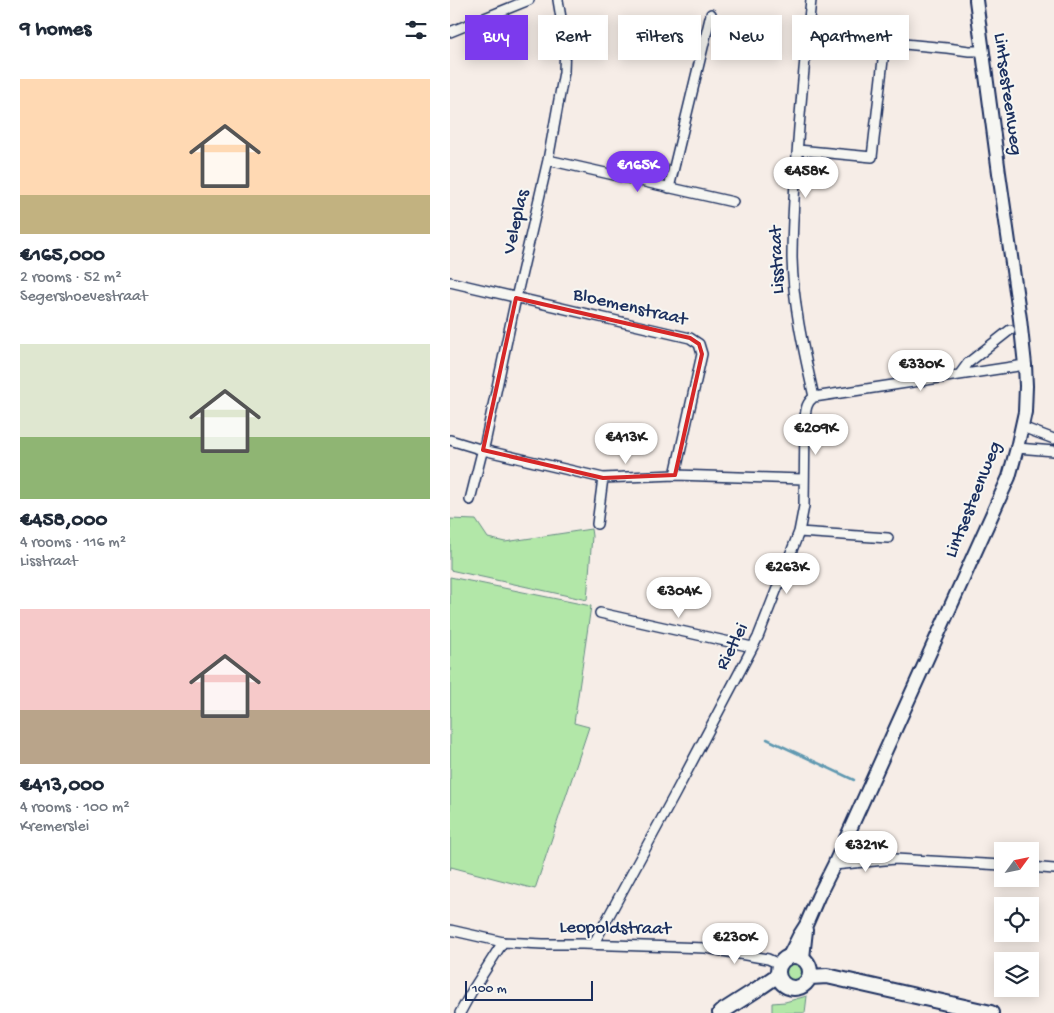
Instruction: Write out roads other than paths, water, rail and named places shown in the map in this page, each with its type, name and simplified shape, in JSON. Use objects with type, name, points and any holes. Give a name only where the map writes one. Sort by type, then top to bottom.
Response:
[{"type":"main road","points":[[721,1012],[793,968],[991,1013]]},
{"type":"street","points":[[450,32],[529,0]]},
{"type":"street","name":"Veleplas","points":[[470,500],[485,443],[548,160],[564,72],[565,42],[558,0]]},
{"type":"street","name":"Lisstraat","points":[[810,15],[811,0]]},
{"type":"street","name":"Lintsesteenweg","points":[[793,968],[799,936],[834,865],[1009,477],[1025,412],[1025,365],[1020,320],[976,0]]},
{"type":"street","points":[[669,188],[712,14]]},
{"type":"street","points":[[909,44],[982,51]]},
{"type":"street","name":"Lisstraat","points":[[806,60],[794,206],[792,258],[803,351],[814,397]]},
{"type":"street","points":[[798,150],[872,157],[882,60]]},
{"type":"street","points":[[548,160],[733,202]]},
{"type":"street","name":"Bloemenstraat","points":[[450,282],[690,338],[699,344],[702,354],[675,476]]},
{"type":"street","points":[[960,374],[968,363],[1010,330]]},
{"type":"street","points":[[814,397],[1025,365]]},
{"type":"street","name":"Rietlei","points":[[594,945],[758,637],[799,532],[804,506],[806,407],[814,397]]},
{"type":"street","points":[[1022,427],[1054,440]]},
{"type":"street","points":[[450,440],[483,450],[603,478],[675,476],[804,479]]},
{"type":"street","points":[[1017,448],[1054,451]]},
{"type":"street","points":[[597,524],[603,478]]},
{"type":"street","points":[[799,532],[888,538]]},
{"type":"street","points":[[600,613],[752,647]]},
{"type":"street","points":[[846,838],[895,859]]},
{"type":"street","points":[[834,865],[895,859],[994,865]]},
{"type":"street","points":[[1039,868],[1054,869]]},
{"type":"street","name":"Leopoldstraat","points":[[450,930],[503,942],[706,948],[768,959],[793,968]]},
{"type":"street","points":[[460,1013],[503,942]]},
{"type":"waterway","points":[[767,739],[854,780]]}]
